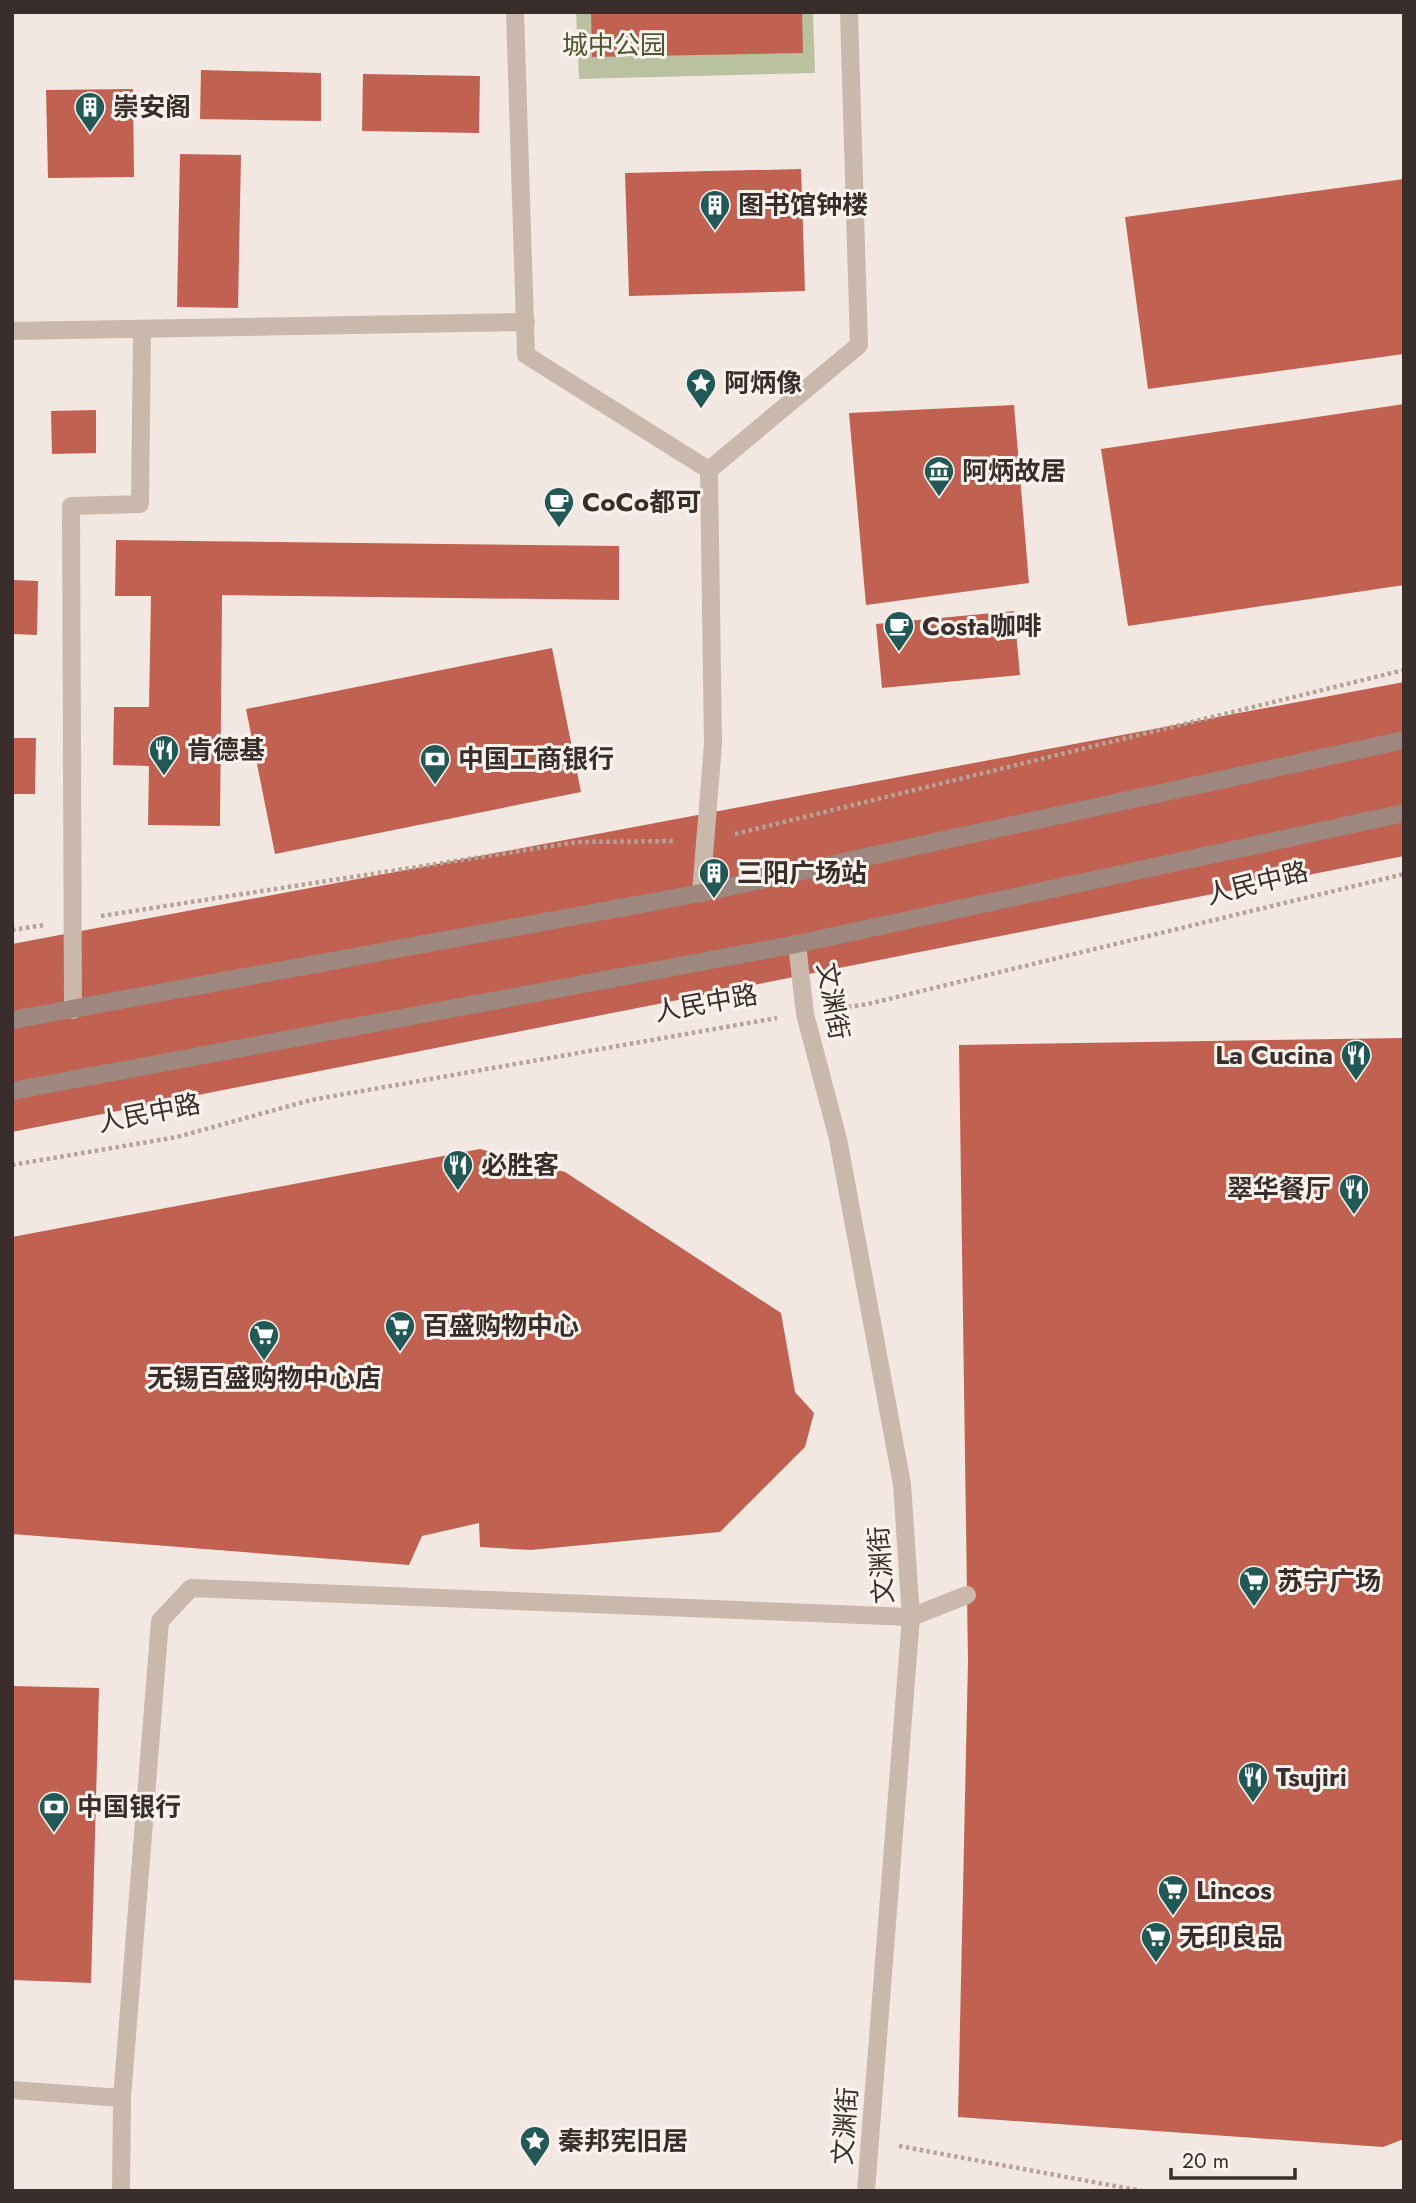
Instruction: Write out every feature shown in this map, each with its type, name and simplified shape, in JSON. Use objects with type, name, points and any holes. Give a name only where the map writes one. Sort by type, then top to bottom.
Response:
[{"type":"main road","points":[[12,1020],[701,893],[1404,740]]},
{"type":"main road","name":"人民中路","points":[[12,1090],[797,944],[1404,813]]},
{"type":"street","points":[[514,12],[526,355],[709,470]]},
{"type":"street","points":[[709,470],[859,345],[849,12]]},
{"type":"street","points":[[12,331],[142,331],[526,321]]},
{"type":"street","points":[[73,1010],[71,506],[140,504],[142,331]]},
{"type":"street","points":[[701,893],[713,744],[709,470]]},
{"type":"street","name":"文渊街","points":[[797,944],[805,1014],[838,1139],[902,1484],[911,1617],[866,2191]]},
{"type":"street","points":[[121,2191],[122,2098],[160,1621],[191,1588],[911,1617],[967,1595]]},
{"type":"street","points":[[12,2090],[122,2098]]},
{"type":"path","name":"人民中路","points":[[12,1165],[177,1137],[311,1100],[868,1004],[1404,874]]},
{"type":"path","points":[[870,2140],[1142,2191]]},
{"type":"green space","name":"城中公园","points":[[576,12],[813,12],[815,73],[579,79]]},
{"type":"building","points":[[591,12],[802,12],[803,53],[592,57]]},
{"type":"building","points":[[201,70],[321,73],[321,121],[200,119]]},
{"type":"building","points":[[363,74],[480,76],[479,133],[362,131]]},
{"type":"building","name":"崇安阁","points":[[133,89],[134,177],[48,178],[46,90]]},
{"type":"building","points":[[180,154],[241,155],[238,308],[177,307]]},
{"type":"building","name":"图书馆钟楼","points":[[801,169],[805,291],[629,296],[625,173]]},
{"type":"building","points":[[1404,179],[1404,354],[1148,389],[1125,217]]},
{"type":"building","points":[[1404,404],[1404,585],[1128,626],[1101,449]]},
{"type":"building","name":"阿炳故居","points":[[1014,405],[1029,583],[866,605],[849,413]]},
{"type":"building","points":[[96,410],[96,453],[52,454],[51,411]]},
{"type":"building","points":[[116,540],[619,546],[619,600],[222,595],[220,826],[148,825],[149,766],[113,765],[114,707],[149,707],[151,596],[115,596]]},
{"type":"building","points":[[12,580],[38,581],[37,635],[12,634]]},
{"type":"building","points":[[1014,611],[1020,675],[882,688],[876,624]]},
{"type":"building","points":[[552,648],[581,792],[275,854],[246,709]]},
{"type":"building","name":"三阳广场站","points":[[1404,682],[1404,856],[12,1132],[12,944]]},
{"type":"building","points":[[12,738],[36,738],[35,794],[12,794]]},
{"type":"building","points":[[1404,1038],[1404,2139],[1383,2147],[958,2117],[968,1661],[959,1045]]},
{"type":"building","name":"百盛购物中心","points":[[480,1149],[565,1172],[781,1313],[795,1392],[814,1413],[805,1447],[720,1532],[531,1550],[480,1547],[479,1523],[422,1536],[409,1565],[12,1534],[12,1237]]},
{"type":"building","name":"中国银行","points":[[12,1686],[99,1688],[91,1983],[12,1980]]},
{"type":"place","name":"崇安阁","points":[[90,134]]},
{"type":"place","name":"图书馆钟楼","points":[[715,232]]},
{"type":"place","name":"阿炳像","points":[[701,410]]},
{"type":"place","name":"阿炳故居","points":[[939,498]]},
{"type":"place","name":"CoCo都可","points":[[559,529]]},
{"type":"place","name":"Costa咖啡","points":[[899,653]]},
{"type":"place","name":"肯德基","points":[[164,777]]},
{"type":"place","name":"中国工商银行","points":[[435,786]]},
{"type":"place","name":"三阳广场站","points":[[714,900]]},
{"type":"place","name":"La Cucina","points":[[1356,1082]]},
{"type":"place","name":"必胜客","points":[[458,1192]]},
{"type":"place","name":"翠华餐厅","points":[[1354,1216]]},
{"type":"place","name":"百盛购物中心","points":[[400,1353]]},
{"type":"place","name":"无锡百盛购物中心店","points":[[264,1362]]},
{"type":"place","name":"苏宁广场","points":[[1254,1608]]},
{"type":"place","name":"Tsujiri","points":[[1253,1804]]},
{"type":"place","name":"中国银行","points":[[54,1834]]},
{"type":"place","name":"Lincos","points":[[1173,1917]]},
{"type":"place","name":"无印良品","points":[[1156,1964]]},
{"type":"place","name":"秦邦宪旧居","points":[[535,2168]]}]
